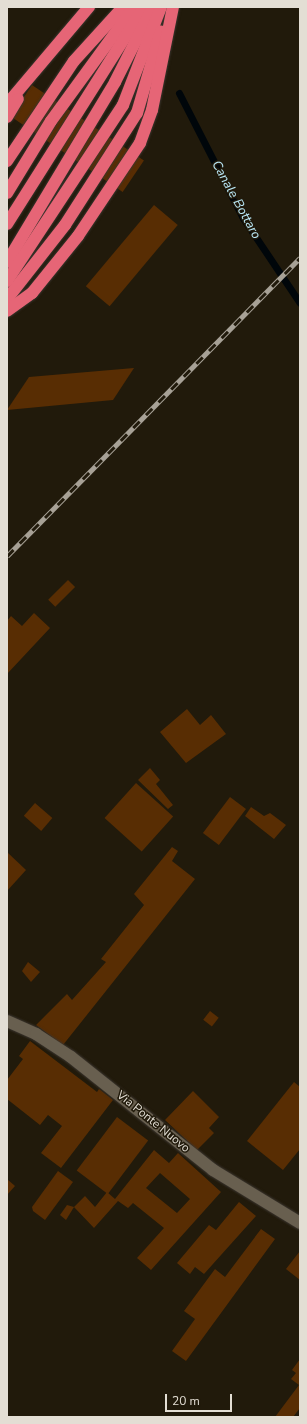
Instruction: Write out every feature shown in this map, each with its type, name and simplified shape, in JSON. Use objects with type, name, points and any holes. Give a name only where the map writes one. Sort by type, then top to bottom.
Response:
[{"type":"highway","points":[[7,104],[89,7]]},
{"type":"highway","points":[[7,161],[74,61],[123,7]]},
{"type":"highway","points":[[7,193],[55,114],[134,7]]},
{"type":"highway","points":[[7,224],[144,7]]},
{"type":"highway","points":[[7,262],[115,82],[153,7]]},
{"type":"highway","points":[[7,281],[123,105],[161,7]]},
{"type":"highway","points":[[7,300],[65,225],[137,113],[168,7]]},
{"type":"highway","points":[[7,311],[32,293],[78,236],[140,143],[152,110],[174,7]]},
{"type":"highway","points":[[7,117],[30,78]]},
{"type":"street","name":"Via Ponte Nuovo","points":[[7,1021],[36,1034],[71,1057],[213,1170],[300,1223]]},
{"type":"building","points":[[32,85],[144,160],[123,192],[11,117]]},
{"type":"building","points":[[154,205],[178,225],[110,306],[86,286]]},
{"type":"building","points":[[134,368],[113,400],[7,410],[29,377]]},
{"type":"building","points":[[68,580],[75,587],[55,607],[48,600]]},
{"type":"building","points":[[34,613],[50,628],[7,674],[7,621],[11,616],[22,626]]},
{"type":"building","points":[[187,709],[200,725],[211,715],[226,734],[186,763],[160,732]]},
{"type":"building","points":[[150,768],[160,780],[156,784],[173,805],[168,809],[138,780]]},
{"type":"building","points":[[136,783],[173,816],[142,851],[105,818]]},
{"type":"building","points":[[230,797],[246,809],[219,845],[203,833]]},
{"type":"building","points":[[35,803],[52,818],[41,831],[24,816]]},
{"type":"building","points":[[251,807],[264,816],[270,813],[286,825],[274,839],[245,816]]},
{"type":"building","points":[[172,847],[178,851],[172,861],[195,879],[63,1045],[36,1025],[67,994],[72,1000],[106,962],[101,959],[144,905],[134,894]]},
{"type":"building","points":[[7,852],[26,870],[7,891]]},
{"type":"building","points":[[28,962],[40,972],[31,982],[22,971]]},
{"type":"building","points":[[210,1011],[219,1018],[212,1026],[203,1020]]},
{"type":"building","points":[[30,1041],[97,1092],[99,1089],[113,1100],[61,1168],[41,1153],[62,1126],[48,1115],[40,1125],[7,1099],[7,1080],[23,1059],[19,1056]]},
{"type":"building","points":[[294,1082],[300,1087],[300,1149],[283,1170],[247,1141]]},
{"type":"building","points":[[193,1091],[219,1117],[209,1128],[214,1133],[197,1150],[165,1120]]},
{"type":"building","points":[[117,1117],[148,1140],[108,1194],[77,1171]]},
{"type":"building","points":[[154,1150],[169,1163],[178,1153],[221,1192],[151,1270],[137,1258],[164,1228],[133,1203],[128,1208],[118,1201],[94,1228],[74,1207],[85,1196],[95,1207],[107,1192],[115,1199]],"holes":[[[160,1173],[190,1199],[177,1213],[146,1188]]]},
{"type":"building","points":[[58,1171],[73,1182],[45,1220],[33,1211],[32,1207]]},
{"type":"building","points":[[7,1179],[15,1186],[7,1195]]},
{"type":"building","points":[[239,1202],[256,1216],[204,1274],[195,1267],[190,1274],[177,1263],[209,1225],[216,1230]]},
{"type":"building","points":[[67,1205],[74,1207],[66,1220],[60,1215]]},
{"type":"building","points":[[261,1229],[275,1239],[186,1361],[172,1351],[195,1319],[184,1311],[215,1269],[225,1277]]},
{"type":"building","points":[[300,1251],[300,1280],[286,1269]]},
{"type":"building","points":[[300,1359],[300,1408],[293,1417],[275,1417],[299,1385],[291,1379],[296,1373],[292,1370]]},
{"type":"waterway","name":"Canale Bottaro","points":[[179,93],[243,218],[300,303]]},
{"type":"railway","points":[[7,556],[300,258]]}]
